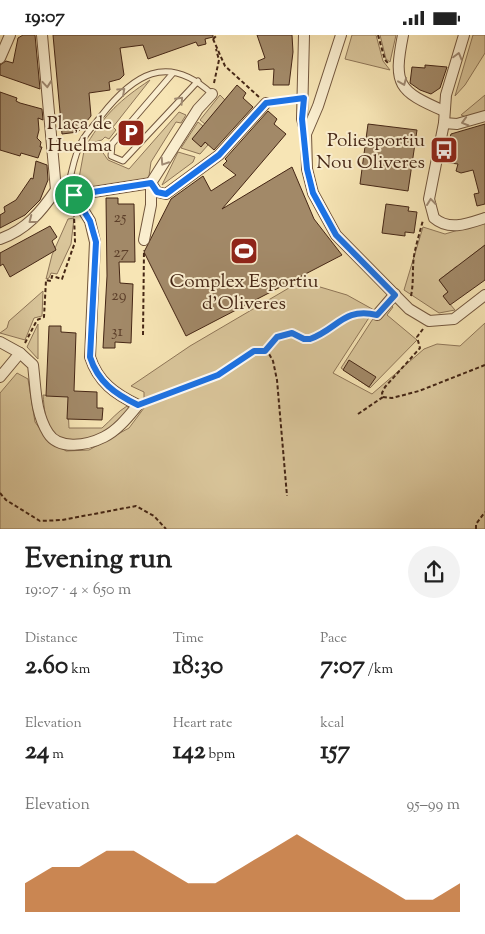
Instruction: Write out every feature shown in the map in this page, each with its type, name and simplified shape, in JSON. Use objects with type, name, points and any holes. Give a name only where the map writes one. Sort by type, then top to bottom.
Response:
[{"type":"street","points":[[0,59],[10,35]]},
{"type":"street","points":[[0,342],[20,353],[33,365],[36,404],[49,435],[62,444],[77,445],[104,437],[125,422],[138,405],[121,397],[105,384],[95,371],[90,357],[96,242],[90,221],[65,193],[42,35]]},
{"type":"street","points":[[304,35],[302,119],[306,134],[307,169],[313,193],[336,235],[409,309],[429,321],[454,319],[485,295]]},
{"type":"street","points":[[306,134],[318,106],[341,35]]},
{"type":"street","points":[[403,35],[397,65],[401,82],[408,93],[444,111]]},
{"type":"street","points":[[464,35],[446,95],[444,123],[428,199],[434,218],[444,224],[452,226],[485,218]]},
{"type":"street","points":[[144,240],[152,205],[151,183],[198,109],[212,93]]},
{"type":"street","points":[[151,183],[157,192],[166,194],[219,155],[266,103]]},
{"type":"street","points":[[444,123],[457,124],[485,116]]},
{"type":"street","points":[[0,239],[38,217],[65,193],[151,183]]},
{"type":"street","points":[[377,315],[395,295]]},
{"type":"street","points":[[0,377],[20,353]]},
{"type":"lane","points":[[65,193],[81,142],[118,94],[147,74],[172,73],[189,75],[212,93]]},
{"type":"lane","points":[[172,73],[112,144],[111,156],[123,161],[198,81]]},
{"type":"path","points":[[214,39],[217,35]]},
{"type":"path","points":[[378,35],[385,60],[392,67],[397,65]]},
{"type":"path","points":[[212,93],[219,60],[214,39]]},
{"type":"path","points":[[214,39],[224,65],[266,103],[304,98]]},
{"type":"path","points":[[20,353],[37,320],[44,317],[46,280],[51,281],[52,276],[62,279],[75,242],[74,214]]},
{"type":"path","points":[[411,297],[415,277],[413,272],[414,255],[424,215]]},
{"type":"path","points":[[143,335],[144,240]]},
{"type":"path","points":[[138,405],[218,375],[254,351],[265,351],[277,337],[287,334],[310,339],[350,314],[366,313],[377,315]]},
{"type":"path","points":[[384,397],[382,393],[384,387],[420,348],[418,337],[429,321]]},
{"type":"path","points":[[265,351],[273,361],[277,380],[287,496]]},
{"type":"path","points":[[358,414],[384,397],[392,399],[419,391],[485,365]]},
{"type":"path","points":[[0,493],[6,500],[40,521],[62,520],[136,506],[154,516],[166,529]]},
{"type":"path","points":[[476,529],[476,524],[485,512]]},
{"type":"shaded area","points":[[352,35],[376,35],[383,61],[390,70],[345,59]]},
{"type":"shaded area","points":[[380,35],[396,35],[390,62],[386,59]]},
{"type":"shaded area","points":[[473,35],[485,35],[485,53],[465,85],[455,96]]},
{"type":"shaded area","points":[[150,80],[113,127],[116,130],[109,139],[105,137],[102,140],[87,144],[100,124],[114,108]]},
{"type":"shaded area","points":[[220,95],[225,100],[205,124],[200,120]]},
{"type":"shaded area","points":[[485,95],[485,111],[466,117],[461,115]]},
{"type":"shaded area","points":[[179,112],[186,115],[181,123],[176,122],[151,162],[149,176],[146,179],[83,187],[79,178],[84,151],[99,147],[108,160],[129,169]]},
{"type":"shaded area","points":[[198,122],[203,126],[193,139],[201,146],[206,142],[208,145],[200,154],[181,148]]},
{"type":"shaded area","points":[[178,152],[195,157],[193,162],[162,185]]},
{"type":"shaded area","points":[[74,218],[71,244],[57,274],[51,273],[49,278],[46,279],[52,255],[68,219]]},
{"type":"shaded area","points":[[485,222],[485,245],[467,259],[476,271],[467,278],[457,266],[439,280],[448,292],[443,296],[455,310],[439,313],[404,290],[423,227],[445,234]]},
{"type":"shaded area","points":[[310,284],[347,295],[374,310],[333,373],[372,394],[424,349],[437,344],[460,346],[485,323],[485,529],[0,529],[0,393],[17,373],[28,379],[35,422],[45,436],[66,451],[89,450],[129,428],[144,408],[144,392],[131,386],[190,346],[294,285]]},
{"type":"shaded area","points":[[43,291],[42,316],[34,318],[25,340],[0,333],[7,328],[9,321]]},
{"type":"shaded area","points":[[390,305],[393,307],[387,315],[417,340],[370,388],[341,368],[378,311]]},
{"type":"shaded area","points":[[38,324],[38,359],[27,347]]},
{"type":"shaded area","points":[[73,391],[68,407],[69,428],[102,428],[127,406],[130,410],[116,425],[100,435],[83,440],[66,441],[58,438],[50,429],[45,414],[43,395],[58,396]]},
{"type":"building","points":[[23,35],[35,35],[40,89],[0,75],[0,65],[6,61],[13,63],[18,38]]},
{"type":"building","points":[[53,35],[213,35],[213,37],[205,39],[206,44],[198,46],[196,42],[148,59],[143,45],[120,48],[124,75],[120,79],[109,82],[110,90],[89,93],[91,116],[78,132],[62,134]]},
{"type":"building","points":[[257,35],[292,35],[293,52],[289,85],[273,85],[274,69],[259,70],[258,61],[265,58]]},
{"type":"building","points":[[425,65],[447,67],[440,88],[431,94],[420,90],[410,83],[412,67],[425,68]]},
{"type":"building","points":[[237,85],[246,93],[243,98],[253,107],[214,150],[205,142],[201,147],[192,139]]},
{"type":"building","points":[[0,92],[17,98],[16,101],[20,103],[42,109],[43,120],[38,118],[39,130],[37,138],[41,142],[40,147],[42,147],[38,158],[21,153],[20,156],[0,150]]},
{"type":"building","name":"Complex Esportiu d'Oliveres","points":[[268,111],[277,119],[274,124],[286,134],[222,209],[292,167],[314,219],[342,255],[186,336],[144,252],[171,199],[203,176],[211,191],[236,175],[223,165],[227,161],[225,159]]},
{"type":"building","points":[[368,124],[417,130],[408,191],[360,184]]},
{"type":"building","points":[[485,124],[485,204],[477,206],[474,194],[479,193],[473,170],[461,173],[456,171],[458,164],[443,162],[451,134]]},
{"type":"building","points":[[36,161],[47,165],[48,180],[40,200],[25,215],[0,228],[0,215],[5,212],[4,207],[16,200],[31,178],[33,179]]},
{"type":"building","points":[[106,198],[118,198],[118,204],[134,204],[135,262],[119,262],[120,283],[133,284],[131,343],[115,342],[115,348],[103,348],[107,276]]},
{"type":"building","points":[[386,204],[409,207],[408,211],[417,212],[414,233],[405,232],[405,236],[382,233]]},
{"type":"building","points":[[50,226],[57,237],[52,241],[56,250],[10,277],[3,264],[0,266],[0,253]]},
{"type":"building","points":[[485,245],[485,280],[450,305],[443,296],[448,292],[439,280]]},
{"type":"building","points":[[49,326],[61,326],[61,332],[76,333],[74,391],[97,392],[97,408],[103,408],[102,420],[67,419],[68,397],[46,396]]},
{"type":"building","points":[[349,360],[376,377],[369,387],[343,370]]},
{"type":"place","name":"Plaça de Huelma","points":[[131,133]]},
{"type":"place","name":"Poliesportiu Nou Oliveres","points":[[444,150]]},
{"type":"place","name":"Complex Esportiu d'Oliveres","points":[[244,251]]},
{"type":"route","points":[[304,98],[302,119],[306,134],[307,169],[313,193],[336,235],[395,295],[377,315],[366,313],[350,314],[310,339],[304,339],[292,333],[277,337],[265,351],[261,349],[254,351],[232,368],[218,375],[138,405],[121,397],[105,384],[95,371],[90,357],[96,242],[90,221],[74,195],[151,183],[157,192],[166,194],[219,155],[266,103],[304,98]]}]
